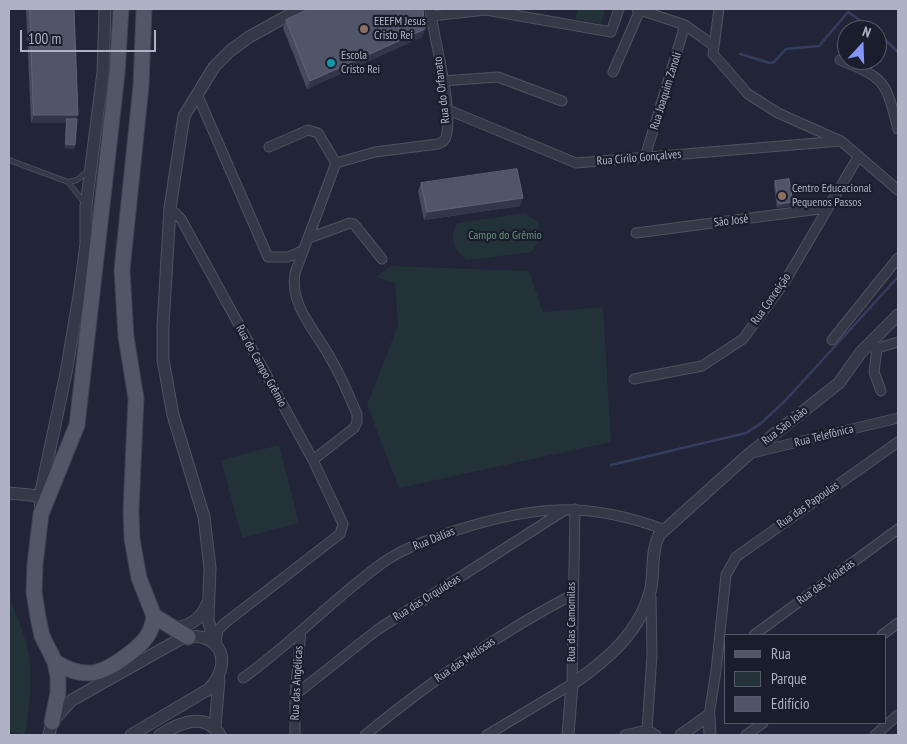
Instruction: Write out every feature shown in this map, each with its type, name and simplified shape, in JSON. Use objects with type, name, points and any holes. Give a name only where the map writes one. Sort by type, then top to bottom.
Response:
[{"type":"main road","points":[[51,728],[59,685],[55,662],[42,636],[34,592],[35,564],[41,514],[77,425],[117,74],[120,9]]},
{"type":"main road","points":[[55,662],[71,670],[84,673],[97,673],[109,669],[146,639],[152,628],[154,616],[139,578],[132,539],[131,510],[136,398],[124,314],[123,248],[141,86],[144,9]]},
{"type":"main road","points":[[154,616],[188,637]]},
{"type":"street","points":[[41,514],[40,496],[74,335],[86,244],[86,206],[103,72],[105,9]]},
{"type":"street","points":[[217,731],[216,700],[222,667],[222,654],[216,646],[208,620],[210,568],[204,517],[173,415],[163,360],[162,326],[170,208],[184,116],[214,67],[230,51],[249,37],[300,9]]},
{"type":"street","points":[[431,12],[486,9],[610,32],[624,41]]},
{"type":"street","points":[[610,32],[619,9]]},
{"type":"street","points":[[613,72],[638,9],[685,26],[713,45]]},
{"type":"street","points":[[719,9],[713,45],[714,54],[748,94],[778,114],[841,141],[898,190]]},
{"type":"street","name":"Rua do Orfanato","points":[[336,163],[375,152],[438,144],[444,141],[446,136],[446,109],[431,12]]},
{"type":"street","name":"Rua Joaquim Zanoli","points":[[645,157],[685,26]]},
{"type":"street","points":[[863,70],[872,74],[888,90],[898,129]]},
{"type":"street","points":[[442,81],[498,77],[562,101]]},
{"type":"street","points":[[197,94],[268,257],[288,257],[304,250]]},
{"type":"street","name":"Rua Cirilo Gonçalves","points":[[446,109],[576,163],[841,141]]},
{"type":"street","points":[[269,147],[308,130],[313,130],[318,133],[336,163],[295,273],[294,294],[300,309],[332,360],[357,414],[358,422],[354,428],[313,460]]},
{"type":"street","name":"Rua Conceição","points":[[634,379],[702,366],[743,339],[784,283],[858,156]]},
{"type":"street","name":"Rua do Campo Grêmio","points":[[170,208],[181,219],[313,460],[343,530],[225,623],[218,630],[216,646]]},
{"type":"street","name":"São José","points":[[636,233],[827,208]]},
{"type":"street","points":[[309,238],[350,223],[354,224],[382,259]]},
{"type":"street","points":[[832,340],[898,258]]},
{"type":"street","name":"Rua São João","points":[[665,530],[749,454],[839,383],[861,352],[898,316]]},
{"type":"street","points":[[861,352],[898,342]]},
{"type":"street","points":[[877,349],[874,372],[881,391]]},
{"type":"street","name":"Rua Telefônica","points":[[749,454],[898,418]]},
{"type":"street","name":"Rua das Papoulas","points":[[716,671],[726,575],[736,557],[898,442]]},
{"type":"street","points":[[9,493],[40,496]]},
{"type":"street","name":"Rua das Camomilas","points":[[568,735],[572,684],[570,510]]},
{"type":"street","name":"Rua das Orquídeas","points":[[295,695],[377,630],[570,510]]},
{"type":"street","name":"Rua Dálias","points":[[243,678],[270,658],[382,563],[438,536],[491,519],[525,511],[606,511],[632,517],[665,530]]},
{"type":"street","name":"Rua das Violetas","points":[[755,634],[898,529]]},
{"type":"street","points":[[647,730],[652,655],[650,589],[655,543],[665,530]]},
{"type":"street","points":[[486,735],[572,684],[616,650],[637,623],[650,589]]},
{"type":"street","name":"Rua das Melissas","points":[[365,735],[432,682],[519,623],[572,595]]},
{"type":"street","points":[[171,628],[182,627],[193,622],[202,614],[208,602]]},
{"type":"street","points":[[883,634],[898,623]]},
{"type":"street","name":"Rua das Angélicas","points":[[295,735],[295,695],[301,631]]},
{"type":"street","points":[[51,728],[62,708],[77,697],[188,637],[202,638],[216,646]]},
{"type":"street","points":[[710,735],[709,714],[716,671],[724,663]]},
{"type":"street","points":[[131,735],[204,693],[214,684],[222,667]]},
{"type":"street","points":[[681,735],[709,714]]},
{"type":"street","points":[[875,735],[898,715]]},
{"type":"street","points":[[160,735],[186,721],[203,722],[217,731]]},
{"type":"street","points":[[746,735],[762,724]]},
{"type":"street","points":[[626,735],[647,730],[656,735]]},
{"type":"lane","points":[[9,160],[68,182],[80,194],[86,206]]},
{"type":"lane","points":[[68,182],[80,178],[91,167]]},
{"type":"green space","points":[[578,9],[605,9],[601,24],[575,19]]},
{"type":"green space","name":"Campo do Grêmio","points":[[525,213],[538,222],[539,238],[531,252],[467,260],[458,252],[453,239],[457,223]]},
{"type":"green space","points":[[391,266],[529,271],[543,312],[603,307],[611,442],[399,488],[367,405],[398,325],[395,283],[376,277]]},
{"type":"green space","points":[[279,445],[299,523],[242,538],[221,460]]},
{"type":"green space","points":[[9,588],[25,639],[30,663],[30,699],[25,735],[9,731]]},
{"type":"building","points":[[30,9],[74,9],[78,115],[34,115]]},
{"type":"building","name":"Escola Cristo Rei","points":[[309,9],[423,9],[425,29],[310,81],[286,20]]},
{"type":"building","points":[[67,119],[77,119],[75,145],[66,144]]},
{"type":"building","points":[[517,169],[523,198],[427,212],[421,183]]},
{"type":"building","name":"Centro Educacional Pequenos Passos","points":[[789,179],[793,202],[779,204],[775,181]]},
{"type":"waterway","points":[[841,20],[848,12],[860,20]]},
{"type":"waterway","points":[[740,54],[770,63],[774,62],[786,49],[819,46],[837,25]]},
{"type":"waterway","points":[[887,42],[898,52]]},
{"type":"waterway","points":[[611,465],[746,433],[760,424],[785,401],[898,277]]},
{"type":"place","name":"EEEFM Jesus Cristo Rei","points":[[364,29]]},
{"type":"place","name":"Escola Cristo Rei","points":[[331,63]]},
{"type":"place","name":"Centro Educacional Pequenos Passos","points":[[782,196]]}]
